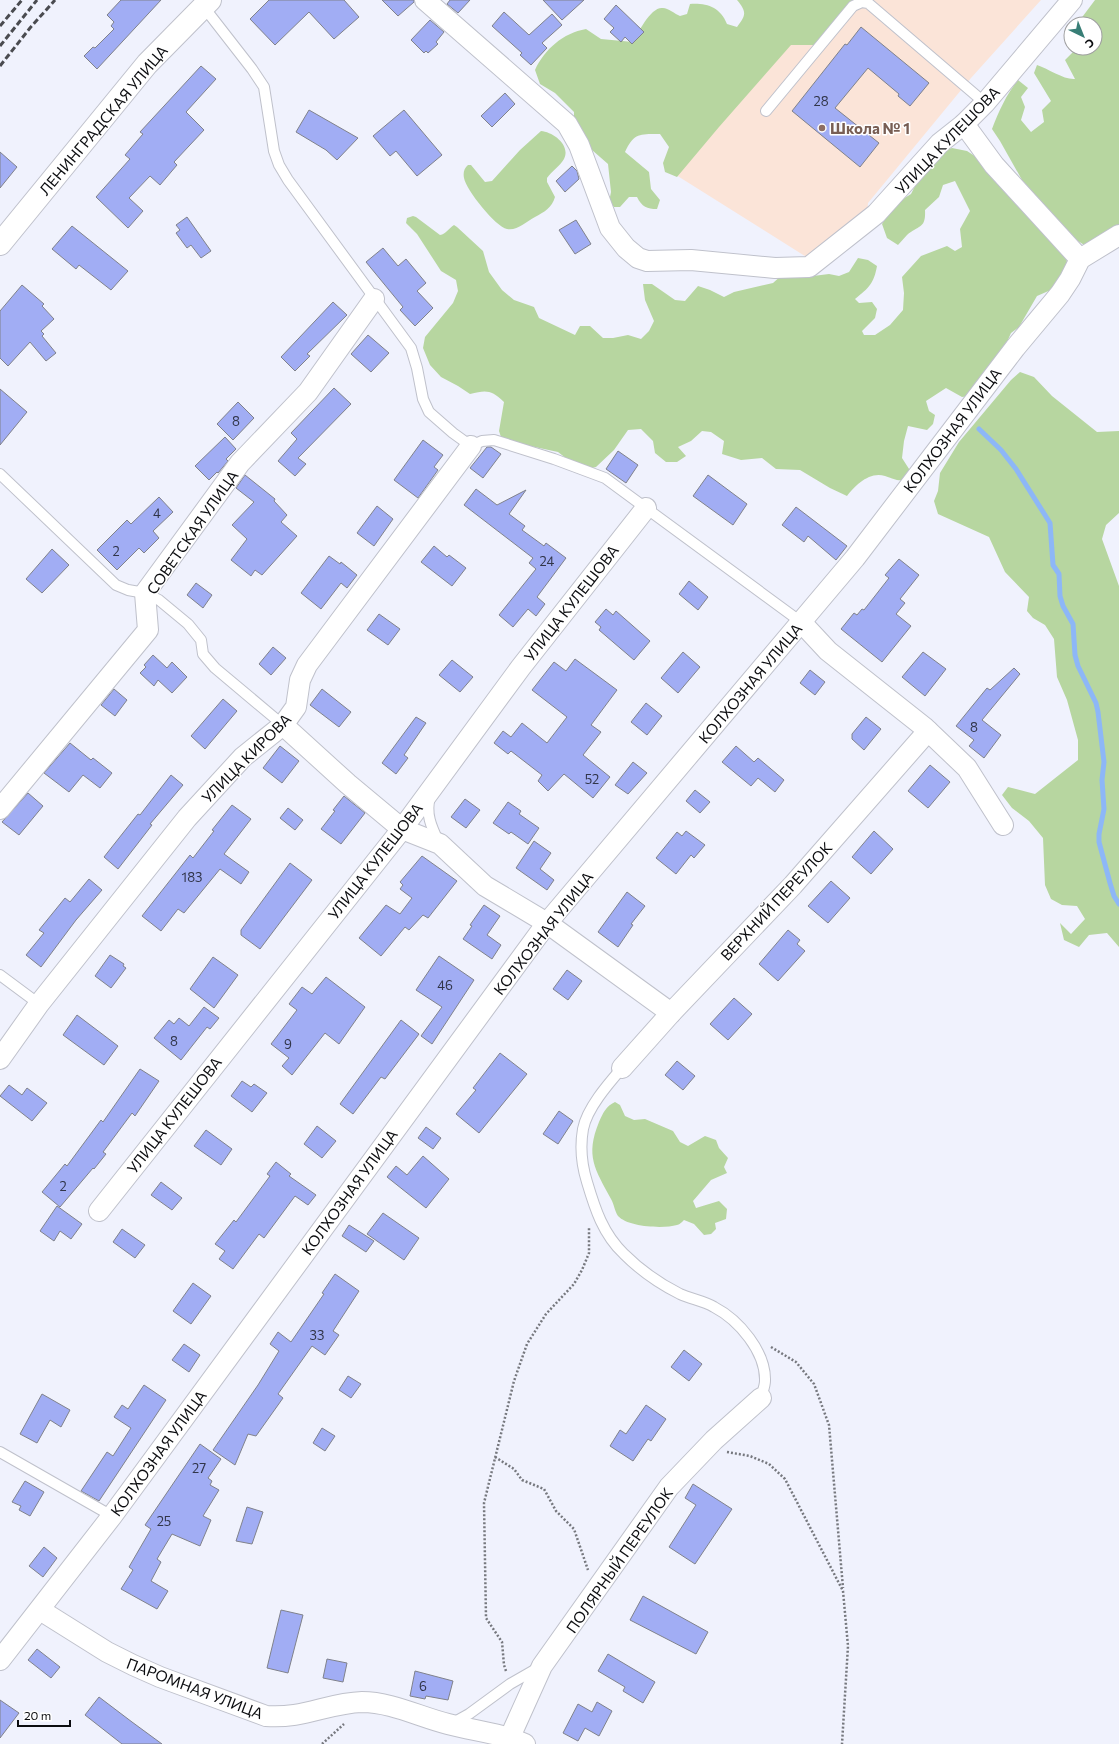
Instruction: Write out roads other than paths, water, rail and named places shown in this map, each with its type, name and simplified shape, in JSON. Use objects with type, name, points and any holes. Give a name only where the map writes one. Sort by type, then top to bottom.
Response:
[{"type":"main road","name":"ЛЕНИНГРАДСКАЯ УЛИЦА","points":[[0,244],[148,64],[206,3]]},
{"type":"street","name":"УЛИЦА КУЛЕШОВА","points":[[425,0],[568,124],[579,145],[610,228],[626,248],[638,258],[647,261],[691,260],[775,268],[809,267],[876,214],[940,143],[964,124],[984,103],[1072,0]]},
{"type":"street","points":[[964,124],[994,164],[1080,259],[1119,235]]},
{"type":"street","name":"КОЛХОЗНАЯ УЛИЦА","points":[[0,1660],[112,1516],[547,923],[855,558],[1015,348],[1060,294],[1070,279],[1080,259]]},
{"type":"street","name":"СОВЕТСКАЯ УЛИЦА","points":[[0,809],[148,630],[146,593],[240,463],[308,392],[374,299]]},
{"type":"street","name":"УЛИЦА КИРОВА","points":[[0,1059],[39,1004],[187,818],[243,757],[283,725],[296,707],[300,680],[306,665],[471,446]]},
{"type":"street","name":"УЛИЦА КУЛЕШОВА","points":[[99,1211],[402,829],[521,667],[646,508]]},
{"type":"street","points":[[801,622],[828,652],[928,731],[967,768],[1003,825]]},
{"type":"street","points":[[283,725],[348,784],[402,829],[440,844],[485,886],[547,923],[671,1013]]},
{"type":"street","name":"ВЕРХНИЙ ПЕРЕУЛОК","points":[[622,1068],[671,1013],[793,885],[928,731]]},
{"type":"street","name":"ПОЛЯРНЫЙ ПЕРЕУЛОК","points":[[515,1742],[542,1666],[669,1487],[699,1456],[761,1398]]},
{"type":"street","name":"ПАРОМНАЯ УЛИЦА","points":[[40,1610],[107,1652],[133,1665],[160,1677],[266,1716],[295,1716],[347,1704],[366,1703],[390,1706],[449,1725],[515,1742]]},
{"type":"lane","points":[[766,111],[853,6],[862,2],[868,3],[984,103]]},
{"type":"lane","points":[[206,3],[264,87],[274,151],[279,165],[303,202],[411,348],[418,368],[423,399],[429,412],[452,433],[471,446],[482,441],[494,440],[554,459],[605,478],[801,622]]},
{"type":"lane","points":[[0,474],[116,585],[128,590],[146,593],[158,600],[188,624],[201,640],[203,654],[215,668],[283,725]]},
{"type":"lane","points":[[433,788],[428,811],[432,828],[440,844]]},
{"type":"lane","points":[[0,975],[39,1004]]},
{"type":"lane","points":[[622,1068],[594,1105],[583,1128],[582,1166],[595,1209],[605,1231],[623,1254],[650,1276],[680,1294],[714,1306],[746,1333],[763,1363],[766,1382],[761,1398]]},
{"type":"lane","points":[[0,1452],[112,1516]]},
{"type":"lane","points":[[449,1725],[469,1714],[510,1684],[542,1666]]},
{"type":"waterway","points":[[979,429],[1001,450],[1016,469],[1050,523],[1053,565],[1059,574],[1060,596],[1063,606],[1073,624],[1075,655],[1078,666],[1096,703],[1098,712],[1104,762],[1102,780],[1104,809],[1099,842],[1114,896],[1119,904]]},
{"type":"railway","points":[[0,26],[22,0]]},
{"type":"railway","points":[[0,46],[37,0]]},
{"type":"railway","points":[[0,66],[30,28],[55,0]]},
{"type":"place","name":"Школа № 1","points":[[822,128]]}]
